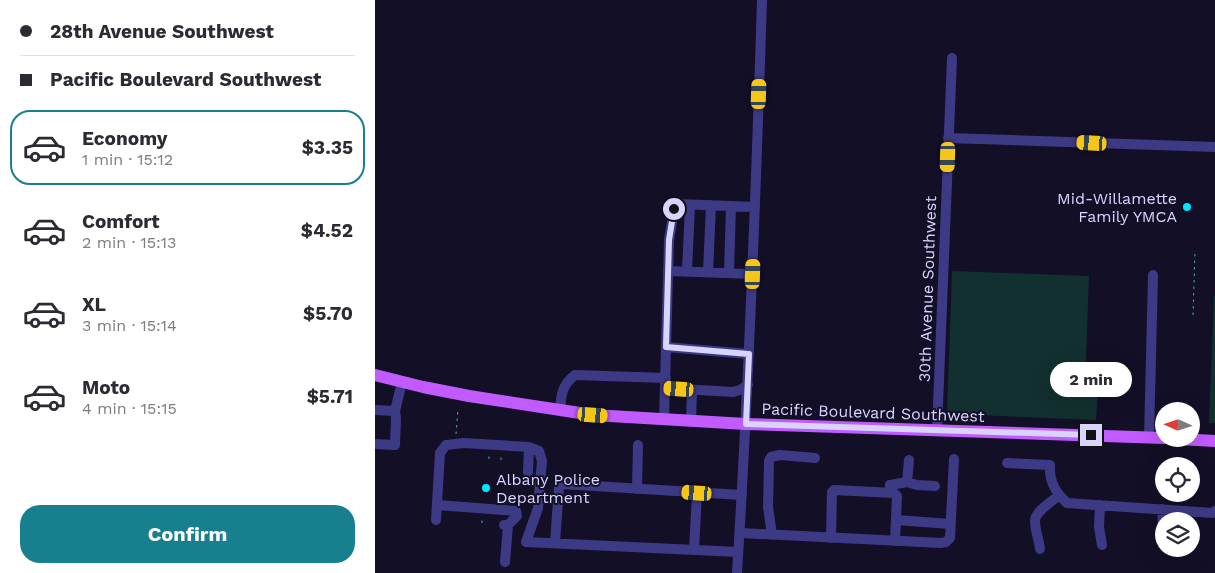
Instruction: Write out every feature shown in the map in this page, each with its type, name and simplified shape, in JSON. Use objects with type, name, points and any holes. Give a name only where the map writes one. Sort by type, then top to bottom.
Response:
[{"type":"main road","name":"Pacific Boulevard Southwest","points":[[375,375],[478,398],[561,410],[664,420],[1155,437]]},
{"type":"main road","points":[[1200,440],[1215,441]]},
{"type":"street","points":[[737,573],[753,274],[762,0]]},
{"type":"street","name":"30th Avenue Southwest","points":[[937,430],[951,58]]},
{"type":"street","points":[[948,138],[1215,147]]},
{"type":"street","points":[[664,420],[669,240],[674,209],[679,204],[755,207]]},
{"type":"street","points":[[687,271],[690,205]]},
{"type":"street","points":[[708,272],[711,205]]},
{"type":"street","points":[[729,273],[731,206]]},
{"type":"street","points":[[668,270],[753,274]]},
{"type":"street","points":[[1149,437],[1153,275]]},
{"type":"street","points":[[666,347],[749,354]]},
{"type":"street","points":[[561,410],[562,390],[568,380],[575,375],[665,383],[692,390],[733,392],[748,385]]},
{"type":"street","points":[[375,444],[395,444],[395,411],[403,382]]},
{"type":"street","points":[[691,421],[692,390]]},
{"type":"street","points":[[375,410],[395,411]]},
{"type":"street","points":[[436,520],[440,453],[446,445],[460,441],[529,447],[539,451],[542,461],[538,508],[527,542],[738,552]]},
{"type":"street","points":[[637,489],[638,445]]},
{"type":"street","points":[[528,472],[529,447]]},
{"type":"street","points":[[772,535],[768,507],[769,461],[771,457],[779,455],[815,458]]},
{"type":"street","points":[[740,533],[946,542],[950,538],[954,459]]},
{"type":"street","points":[[907,482],[909,460]]},
{"type":"street","points":[[1007,463],[1050,465],[1051,481],[1059,495],[1067,503],[1213,513],[1215,511]]},
{"type":"street","points":[[890,493],[890,485],[907,482],[917,485],[935,486]]},
{"type":"street","points":[[555,543],[559,487],[561,484],[742,494]]},
{"type":"street","points":[[831,538],[832,492],[834,490],[894,493],[897,496],[895,541]]},
{"type":"street","points":[[694,550],[697,493]]},
{"type":"street","points":[[1040,549],[1035,522],[1036,518],[1038,513],[1059,495]]},
{"type":"street","points":[[437,505],[516,511],[517,516],[505,525],[505,562]]},
{"type":"street","points":[[1100,505],[1099,528],[1102,545]]},
{"type":"street","points":[[896,520],[951,524]]},
{"type":"path","points":[[1193,315],[1195,252]]},
{"type":"path","points":[[458,409],[460,441]]},
{"type":"green space","points":[[952,271],[1089,276],[1085,387],[1098,388],[1096,420],[950,414],[947,411]]},
{"type":"green space","points":[[1214,296],[1215,423],[1209,423]]},
{"type":"place","name":"Mid-Willamette Family YMCA","points":[[1187,207]]},
{"type":"place","name":"Albany Police Department","points":[[486,488]]},
{"type":"route","points":[[674,209],[669,240],[666,347],[749,354],[746,424],[1091,435]]}]
